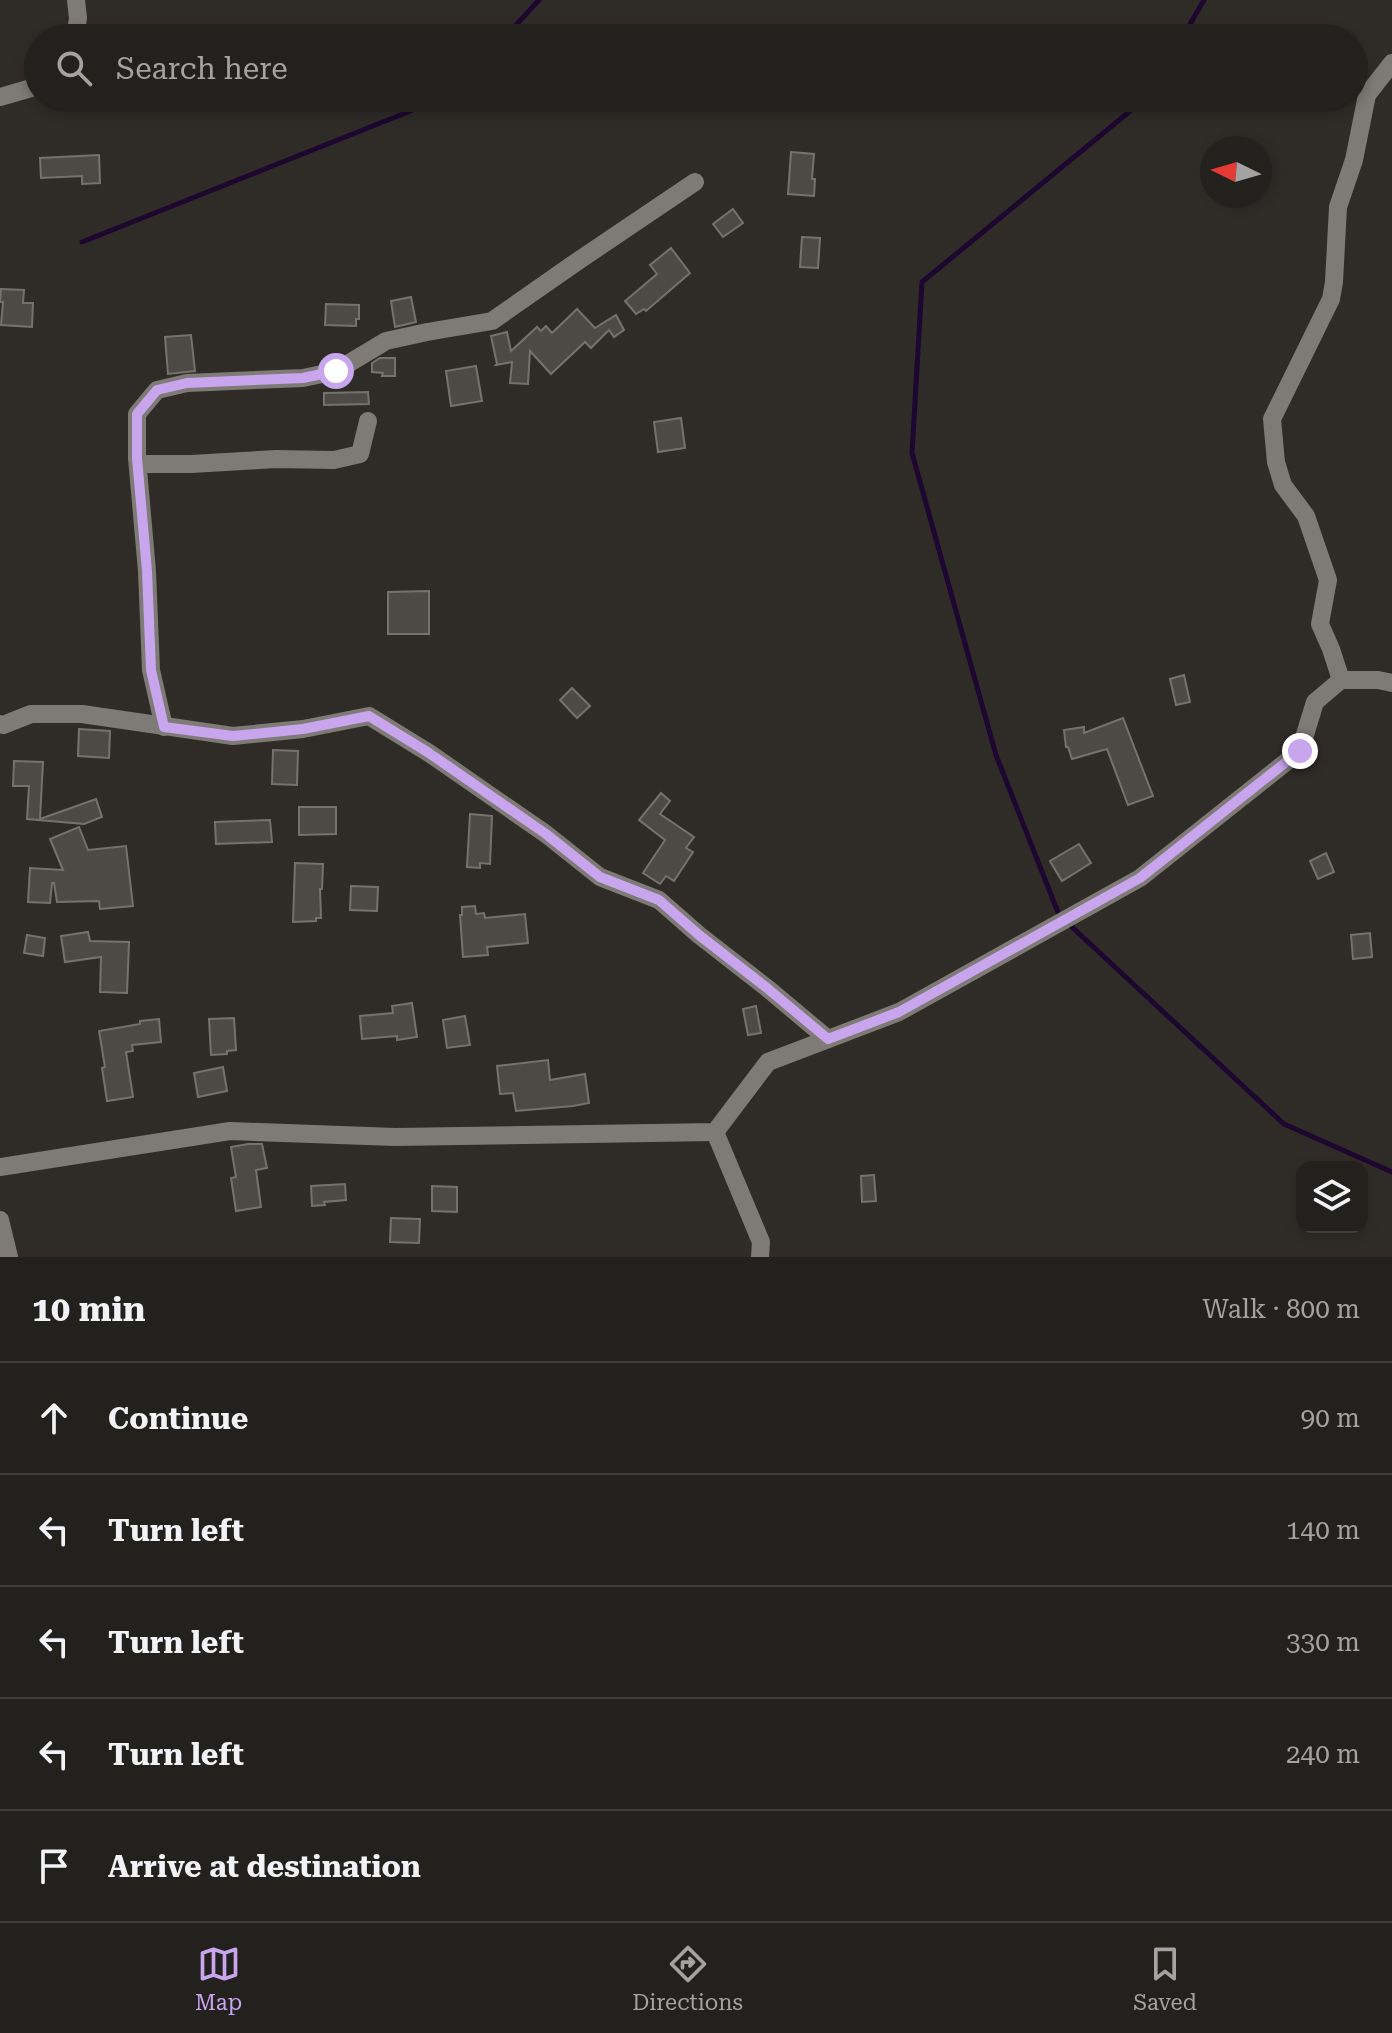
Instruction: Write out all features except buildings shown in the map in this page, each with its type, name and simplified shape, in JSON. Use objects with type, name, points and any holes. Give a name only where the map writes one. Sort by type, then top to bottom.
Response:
[{"type":"street","points":[[76,0],[77,24]]},
{"type":"street","points":[[1368,94],[1392,63]]},
{"type":"street","points":[[0,97],[24,90]]},
{"type":"street","points":[[1341,680],[1320,624],[1328,580],[1306,516],[1283,485],[1276,462],[1272,419],[1331,299],[1338,207],[1354,160],[1364,112]]},
{"type":"street","points":[[164,727],[151,670],[138,464],[137,414],[157,390],[187,383],[303,378],[336,371],[386,341],[492,321],[695,182]]},
{"type":"street","points":[[138,464],[334,460],[360,454],[368,421]]},
{"type":"street","points":[[715,1132],[768,1062],[899,1012],[1140,878],[1300,751],[1315,702],[1341,680],[1392,683]]},
{"type":"street","points":[[0,724],[31,714],[82,714],[233,736],[303,729],[369,716],[429,753],[546,834],[600,877],[659,900],[828,1039]]},
{"type":"street","points":[[0,1167],[230,1131],[395,1137],[715,1132]]},
{"type":"street","points":[[715,1132],[761,1242],[760,1257]]},
{"type":"street","points":[[0,1220],[9,1257]]},
{"type":"waterway","points":[[517,24],[539,0]]},
{"type":"waterway","points":[[1190,24],[1204,0]]},
{"type":"waterway","points":[[82,242],[408,112]]},
{"type":"waterway","points":[[1129,112],[922,282],[912,453],[996,755],[1059,915],[1284,1124],[1392,1172]]},
{"type":"route","points":[[336,371],[303,378],[187,383],[157,390],[137,414],[137,458],[147,571],[151,670],[164,727],[233,736],[303,729],[369,716],[429,753],[546,834],[600,877],[659,900],[828,1039],[899,1012],[1140,878],[1300,751]]}]
